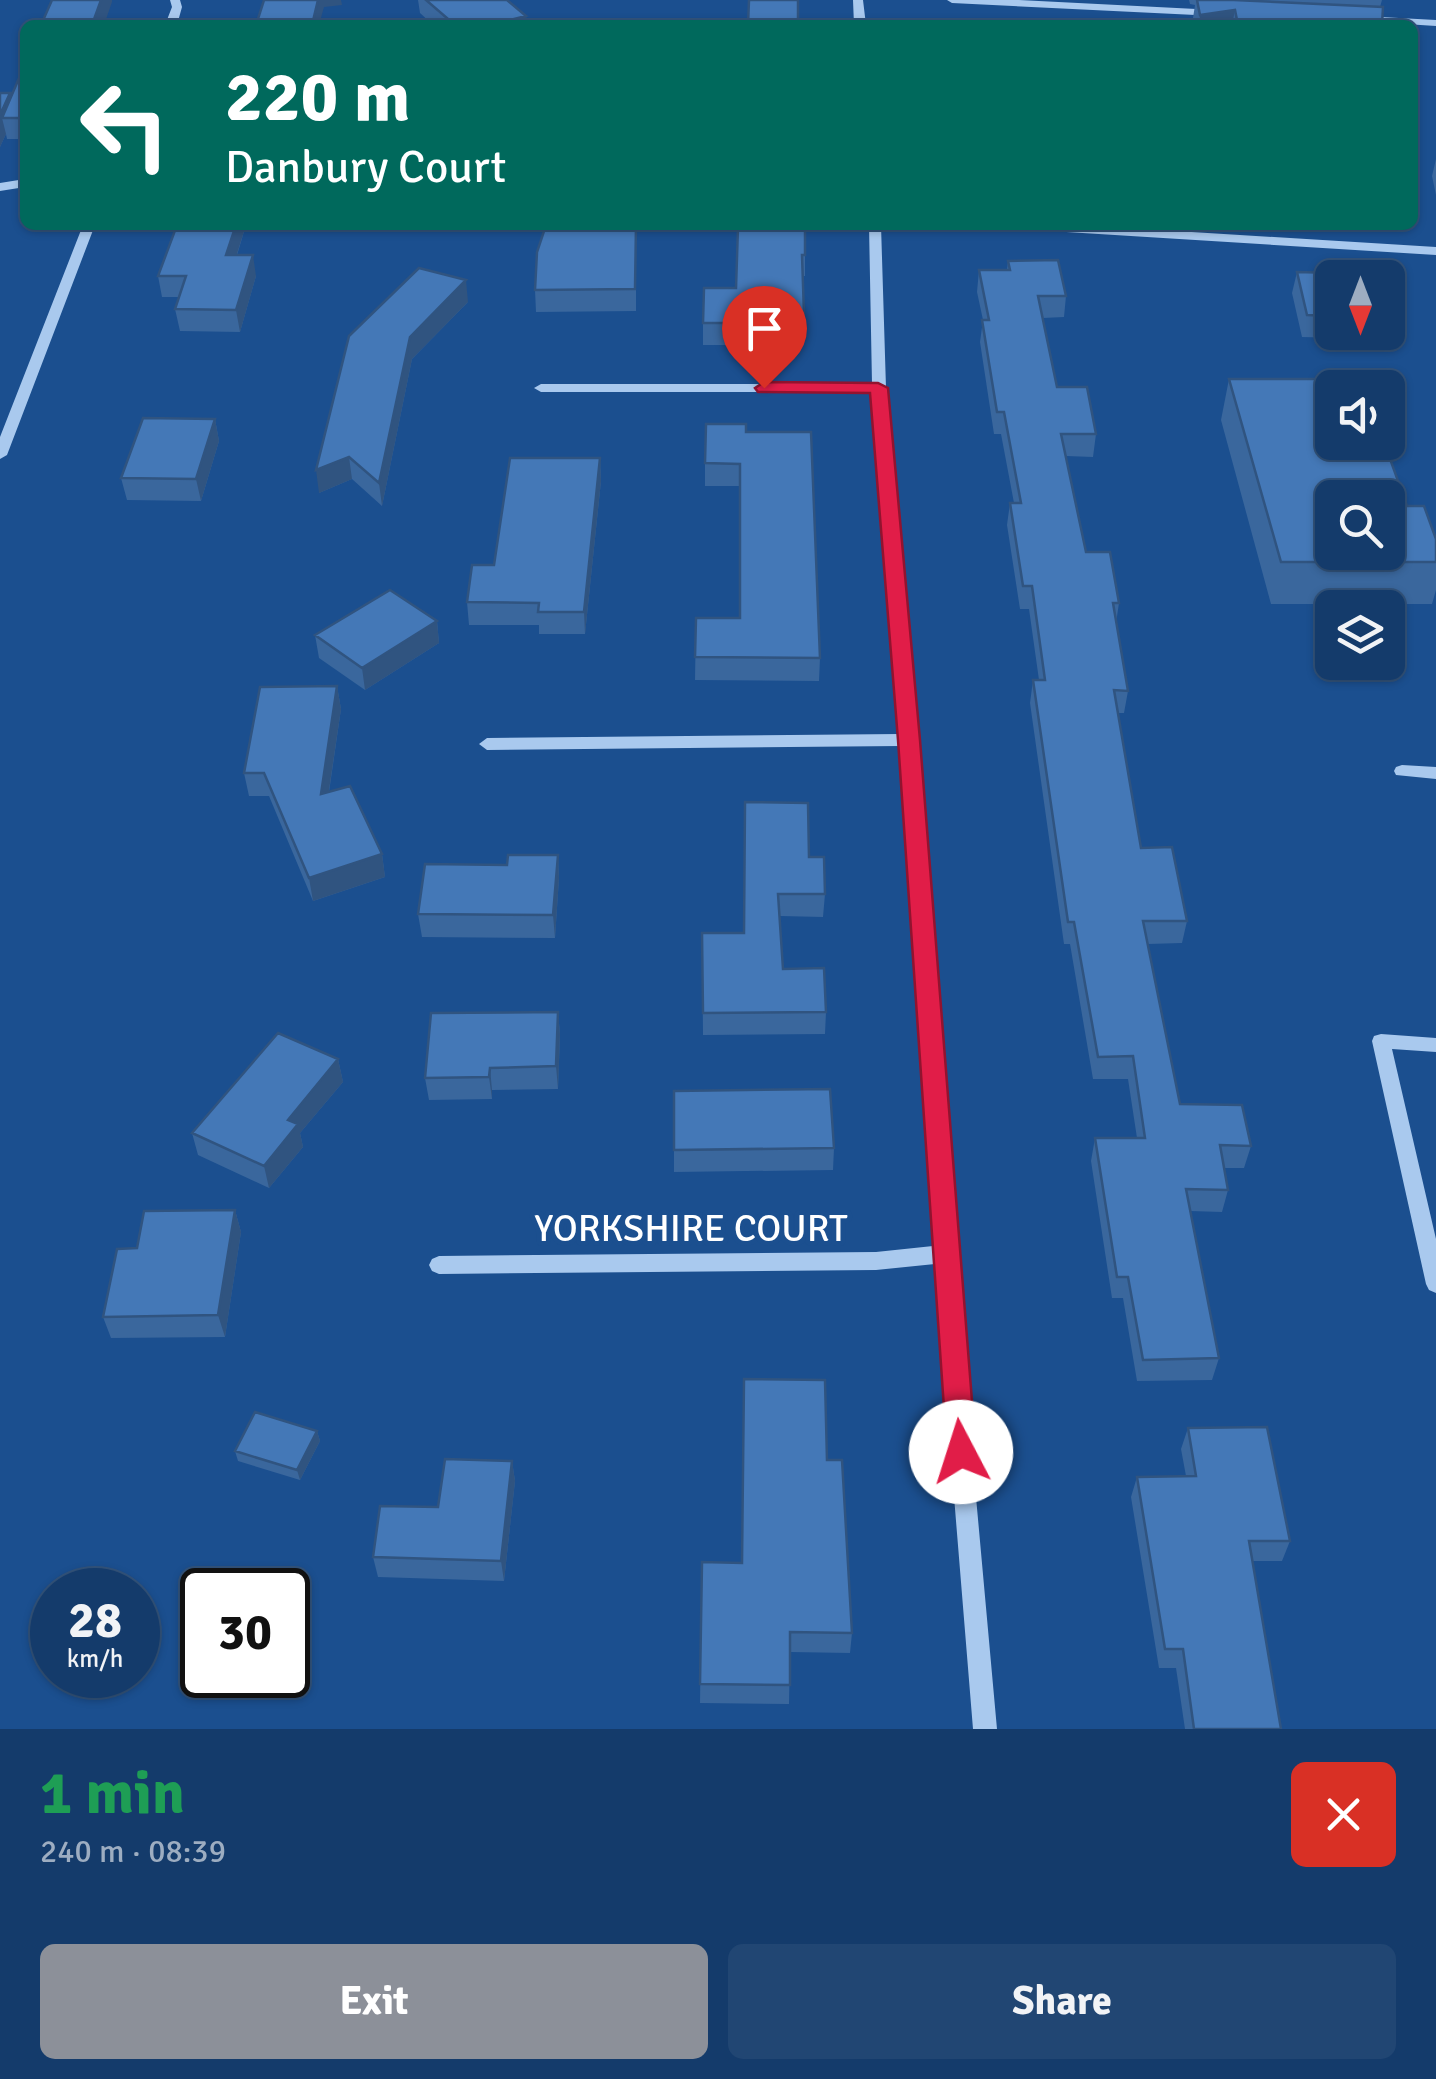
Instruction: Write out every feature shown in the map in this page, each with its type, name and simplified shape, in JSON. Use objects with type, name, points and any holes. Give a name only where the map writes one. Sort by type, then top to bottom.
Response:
[{"type":"street","points":[[952,0],[1223,13]]},
{"type":"street","points":[[1339,18],[1378,20]]},
{"type":"street","points":[[0,454],[87,230]]},
{"type":"street","points":[[875,230],[878,388],[909,740],[944,1254],[985,1729]]},
{"type":"street","points":[[1095,230],[1436,252]]},
{"type":"street","points":[[540,388],[878,388]]},
{"type":"street","points":[[487,744],[909,740]]},
{"type":"street","points":[[1402,770],[1436,773]]},
{"type":"street","points":[[1436,1046],[1381,1041],[1436,1284]]},
{"type":"street","name":"YORKSHIRE COURT","points":[[439,1265],[876,1261],[944,1254]]},
{"type":"building","points":[[52,0],[101,0],[94,20],[43,20]]},
{"type":"building","points":[[264,0],[318,0],[313,20],[258,20]]},
{"type":"building","points":[[426,0],[507,0],[526,16],[510,20],[449,20]]},
{"type":"building","points":[[749,0],[798,0],[798,20],[748,20]]},
{"type":"building","points":[[1197,0],[1383,7],[1382,20],[1237,20],[1235,10],[1200,15]]},
{"type":"building","points":[[20,76],[20,118],[2,118]]},
{"type":"building","points":[[0,93],[10,93],[0,115]]},
{"type":"building","points":[[175,230],[234,230],[226,255],[253,255],[236,310],[175,309],[186,276],[158,276]]},
{"type":"building","points":[[544,230],[636,230],[635,289],[535,290],[537,252]]},
{"type":"building","points":[[738,230],[805,230],[804,314],[745,314],[745,323],[703,323],[704,288],[736,288]]},
{"type":"building","points":[[1058,260],[1066,296],[1038,296],[1057,387],[1087,387],[1096,434],[1061,434],[1086,552],[1110,552],[1119,603],[1113,603],[1128,691],[1114,690],[1141,848],[1172,847],[1187,921],[1143,921],[1180,1104],[1242,1105],[1251,1146],[1220,1145],[1228,1190],[1186,1189],[1219,1358],[1143,1360],[1128,1277],[1117,1277],[1095,1138],[1145,1138],[1133,1056],[1098,1057],[1074,922],[1068,922],[1033,680],[1045,680],[1032,586],[1023,586],[1010,503],[1021,503],[1004,412],[997,412],[982,320],[989,320],[979,270],[1010,270],[1008,261]]},
{"type":"building","points":[[419,268],[466,280],[410,337],[379,483],[349,457],[316,470],[349,336]]},
{"type":"building","points":[[1297,272],[1315,272],[1315,315],[1307,315]]},
{"type":"building","points":[[1229,379],[1315,379],[1315,460],[1390,460],[1398,480],[1315,480],[1315,562],[1281,562]]},
{"type":"building","points":[[143,418],[215,419],[196,479],[121,478]]},
{"type":"building","points":[[706,424],[746,424],[746,432],[811,432],[820,658],[695,657],[696,618],[740,618],[740,464],[705,463]]},
{"type":"building","points":[[510,458],[600,458],[584,612],[538,612],[539,603],[467,602],[472,565],[494,565]]},
{"type":"building","points":[[1405,500],[1407,506],[1424,506],[1436,539],[1436,562],[1405,562]]},
{"type":"building","points":[[390,590],[437,621],[362,668],[315,635]]},
{"type":"building","points":[[337,686],[321,794],[350,786],[382,854],[309,878],[264,773],[244,773],[260,687]]},
{"type":"building","points":[[745,802],[808,803],[809,857],[824,857],[825,894],[778,894],[783,969],[824,968],[826,1012],[703,1013],[702,933],[744,933]]},
{"type":"building","points":[[508,855],[558,855],[553,915],[418,914],[425,864],[507,865]]},
{"type":"building","points":[[558,1012],[556,1066],[490,1068],[489,1077],[425,1078],[431,1013]]},
{"type":"building","points":[[278,1033],[338,1059],[288,1120],[298,1124],[264,1166],[192,1133]]},
{"type":"building","points":[[830,1089],[834,1148],[674,1150],[674,1091]]},
{"type":"building","points":[[235,1210],[218,1315],[103,1317],[117,1249],[137,1248],[144,1211]]},
{"type":"building","points":[[744,1379],[825,1380],[827,1460],[842,1460],[852,1633],[790,1632],[790,1685],[700,1684],[702,1562],[742,1563]]},
{"type":"building","points":[[255,1412],[317,1431],[297,1470],[235,1451]]},
{"type":"building","points":[[1267,1427],[1290,1541],[1249,1541],[1281,1729],[1194,1729],[1183,1649],[1165,1649],[1137,1477],[1196,1476],[1188,1428]]},
{"type":"building","points":[[445,1459],[512,1461],[501,1561],[373,1557],[380,1506],[438,1507]]},
{"type":"route","points":[[764,388],[878,388],[909,740],[961,1452]]}]
